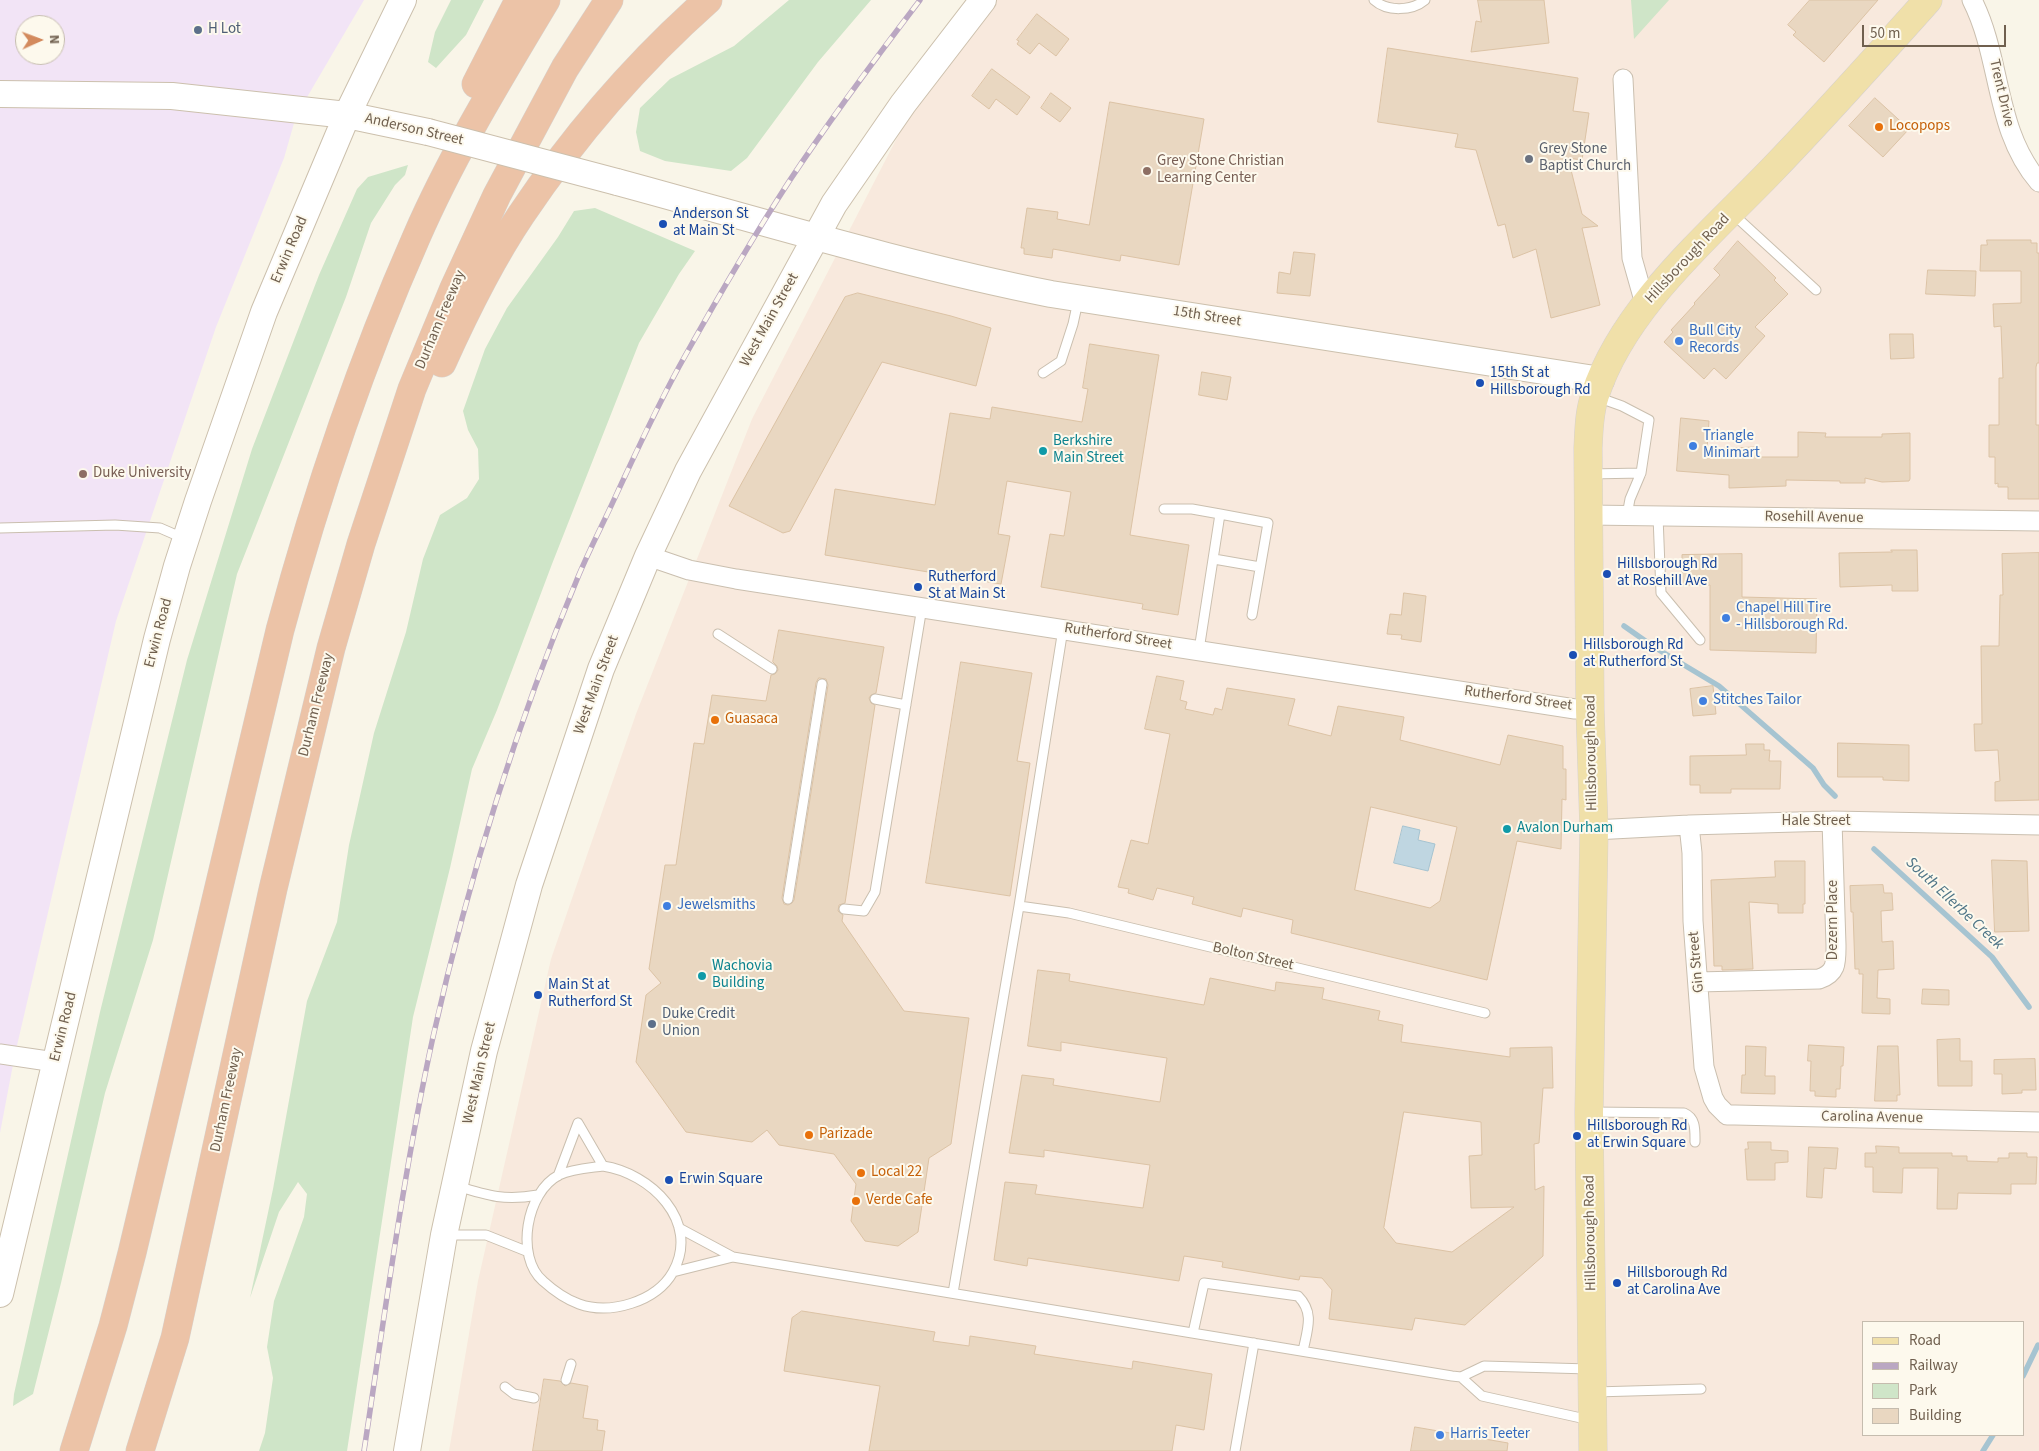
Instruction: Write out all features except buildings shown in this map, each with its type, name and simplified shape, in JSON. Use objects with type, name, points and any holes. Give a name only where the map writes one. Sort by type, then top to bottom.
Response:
[{"type":"highway","points":[[74,1451],[113,1326],[132,1253],[280,630],[304,540],[364,365],[416,237],[456,124],[519,0]]},
{"type":"highway","points":[[416,237],[470,129],[546,0]]},
{"type":"highway","name":"Durham Freeway","points":[[140,1451],[175,1338],[272,889],[331,648],[361,544],[412,389],[454,288],[497,195],[565,68],[609,0]]},
{"type":"highway","points":[[361,544],[378,511],[423,402],[461,321],[496,255],[520,216],[570,146],[614,94],[685,20],[708,0]]},
{"type":"main road","name":"Erwin Road","points":[[0,1294],[157,639],[186,539],[264,312],[347,115],[403,0]]},
{"type":"main road","name":"West Main Street","points":[[407,1451],[444,1235],[484,1051],[529,885],[601,669],[648,556],[692,462],[748,357],[834,204],[897,112],[983,0]]},
{"type":"main road","name":"Hillsborough Road","points":[[1593,1451],[1589,1112],[1594,830],[1590,709],[1588,474],[1590,428],[1598,388],[1616,349],[1645,304],[1676,267],[1775,167],[1928,0]]},
{"type":"main road","name":"Anderson Street","points":[[0,94],[172,96],[347,115],[428,132],[617,182],[816,238]]},
{"type":"main road","name":"15th Street","points":[[816,238],[993,282],[1598,388]]},
{"type":"street","name":"Trent Drive","points":[[1972,0],[1989,44],[2009,131],[2016,149],[2039,182]]},
{"type":"street","points":[[1624,79],[1632,258],[1645,304]]},
{"type":"street","name":"Rosehill Avenue","points":[[1588,515],[2039,521]]},
{"type":"street","name":"Rutherford Street","points":[[648,556],[698,572],[1575,709],[1590,709]]},
{"type":"street","name":"Hale Street","points":[[1594,830],[1832,821],[2039,825]]},
{"type":"street","name":"Dezern Place","points":[[1698,982],[1819,979],[1833,971],[1836,963],[1836,945],[1832,821]]},
{"type":"street","name":"Gin Street","points":[[1689,825],[1692,853],[1693,921],[1704,1067],[1712,1098]]},
{"type":"street","points":[[0,1054],[55,1062]]},
{"type":"street","name":"Carolina Avenue","points":[[1712,1098],[1721,1111],[1727,1115],[2039,1122]]},
{"type":"lane","points":[[1374,0],[1396,9],[1418,6],[1425,0]]},
{"type":"lane","points":[[1731,212],[1816,290]]},
{"type":"lane","points":[[1043,373],[1061,361],[1079,298]]},
{"type":"lane","points":[[1598,388],[1622,406],[1650,420],[1641,473],[1630,499],[1627,515]]},
{"type":"lane","points":[[1588,474],[1641,473]]},
{"type":"lane","points":[[1164,509],[1192,509],[1268,523],[1252,615]]},
{"type":"lane","points":[[1199,650],[1220,514]]},
{"type":"lane","points":[[1658,516],[1661,593],[1700,640]]},
{"type":"lane","points":[[0,528],[124,526],[160,528],[186,539]]},
{"type":"lane","points":[[1214,559],[1260,567]]},
{"type":"lane","points":[[844,909],[864,911],[875,892],[922,608]]},
{"type":"lane","points":[[953,1293],[1020,906],[1063,629]]},
{"type":"lane","points":[[718,634],[772,669]]},
{"type":"lane","points":[[788,899],[822,684]]},
{"type":"lane","points":[[875,699],[906,705]]},
{"type":"lane","name":"Bolton Street","points":[[1020,906],[1069,913],[1485,1013]]},
{"type":"lane","points":[[1589,1112],[1684,1113],[1692,1118],[1695,1126],[1695,1142]]},
{"type":"lane","points":[[558,1176],[578,1123],[603,1166]]},
{"type":"lane","points":[[603,1166],[630,1173],[650,1185],[670,1208],[680,1228],[679,1252],[673,1272],[666,1281],[646,1297],[613,1307],[590,1306],[562,1296],[542,1280],[528,1259],[526,1251],[528,1226],[538,1195],[558,1176],[575,1170],[603,1166]]},
{"type":"lane","points":[[454,1185],[493,1197],[518,1198],[538,1195]]},
{"type":"lane","points":[[680,1228],[733,1257],[1460,1377],[1482,1396],[1593,1421]]},
{"type":"lane","points":[[444,1235],[486,1234],[526,1251]]},
{"type":"lane","points":[[673,1272],[733,1257]]},
{"type":"lane","points":[[1193,1333],[1204,1283],[1298,1296],[1306,1304],[1309,1314],[1303,1351]]},
{"type":"lane","points":[[1235,1451],[1254,1343]]},
{"type":"lane","points":[[566,1380],[571,1364]]},
{"type":"lane","points":[[1460,1377],[1484,1366],[1592,1380],[1701,1389]]},
{"type":"lane","points":[[505,1387],[514,1394],[534,1398]]},
{"type":"shaded area","name":"Duke University","points":[[0,0],[364,0],[296,116],[284,158],[216,327],[116,621],[15,1054],[0,1133]]},
{"type":"shaded area","points":[[991,0],[1965,0],[2039,185],[2039,1451],[449,1451],[478,1281],[551,959],[636,714],[752,419],[934,66]]},
{"type":"green space","points":[[451,0],[484,0],[466,35],[436,68],[428,62],[435,32]]},
{"type":"green space","points":[[789,0],[871,0],[818,62],[747,158],[731,171],[665,161],[640,151],[636,132],[640,108],[670,79],[734,46]]},
{"type":"green space","points":[[1631,0],[1669,0],[1634,39]]},
{"type":"green space","points":[[408,165],[405,175],[395,185],[371,223],[346,297],[237,574],[153,940],[105,1093],[33,1394],[13,1406],[14,1394],[100,1012],[187,660],[252,449],[319,275],[357,189],[368,177]]},
{"type":"green space","points":[[595,208],[695,251],[679,274],[639,343],[497,710],[472,769],[450,868],[413,1017],[347,1451],[259,1451],[265,1433],[273,1378],[267,1347],[274,1301],[304,1217],[307,1194],[298,1182],[279,1212],[250,1298],[273,1189],[307,1001],[337,922],[349,845],[374,733],[406,632],[423,559],[440,515],[467,498],[479,479],[478,449],[468,430],[463,411],[485,349],[507,308],[558,237],[574,211]]},
{"type":"water","points":[[1403,826],[1420,830],[1418,840],[1435,844],[1428,871],[1394,863]]},
{"type":"waterway","name":"South Ellerbe Creek","points":[[1624,626],[1654,647],[1719,686],[1813,768],[1824,785],[1835,796]]},
{"type":"waterway","name":"South Ellerbe Creek","points":[[1874,849],[1992,957],[2029,1007]]},
{"type":"waterway","name":"South Ellerbe Creek","points":[[2024,1374],[2038,1345]]},
{"type":"waterway","name":"South Ellerbe Creek","points":[[1983,1451],[1992,1436]]},
{"type":"railway","points":[[364,1451],[404,1192],[433,1037],[462,920],[495,804],[555,633],[587,555],[650,423],[710,312],[790,180],[920,0]]},
{"type":"place","name":"H Lot","points":[[198,30]]},
{"type":"place","name":"Locopops","points":[[1879,127]]},
{"type":"place","name":"Grey Stone Baptist Church","points":[[1529,159]]},
{"type":"place","name":"Grey Stone Christian Learning Center","points":[[1147,171]]},
{"type":"place","name":"Anderson St at Main St","points":[[663,224]]},
{"type":"place","name":"Bull City Records","points":[[1679,341]]},
{"type":"place","name":"15th St at Hillsborough Rd","points":[[1480,383]]},
{"type":"place","name":"Triangle Minimart","points":[[1693,446]]},
{"type":"place","name":"Berkshire Main Street","points":[[1043,451]]},
{"type":"place","name":"Duke University","points":[[83,474]]},
{"type":"place","name":"Hillsborough Rd at Rosehill Ave","points":[[1607,574]]},
{"type":"place","name":"Rutherford St at Main St","points":[[918,587]]},
{"type":"place","name":"Chapel Hill Tire - Hillsborough Rd.","points":[[1726,618]]},
{"type":"place","name":"Hillsborough Rd at Rutherford St","points":[[1573,655]]},
{"type":"place","name":"Stitches Tailor","points":[[1703,701]]},
{"type":"place","name":"Guasaca","points":[[715,720]]},
{"type":"place","name":"Avalon Durham","points":[[1507,829]]},
{"type":"place","name":"Jewelsmiths","points":[[667,906]]},
{"type":"place","name":"Wachovia Building","points":[[702,976]]},
{"type":"place","name":"Main St at Rutherford St","points":[[538,995]]},
{"type":"place","name":"Duke Credit Union","points":[[652,1024]]},
{"type":"place","name":"Parizade","points":[[809,1135]]},
{"type":"place","name":"Hillsborough Rd at Erwin Square","points":[[1577,1136]]},
{"type":"place","name":"Local 22","points":[[861,1173]]},
{"type":"place","name":"Erwin Square","points":[[669,1180]]},
{"type":"place","name":"Verde Cafe","points":[[856,1201]]},
{"type":"place","name":"Hillsborough Rd at Carolina Ave","points":[[1617,1283]]},
{"type":"place","name":"Harris Teeter","points":[[1440,1435]]}]
